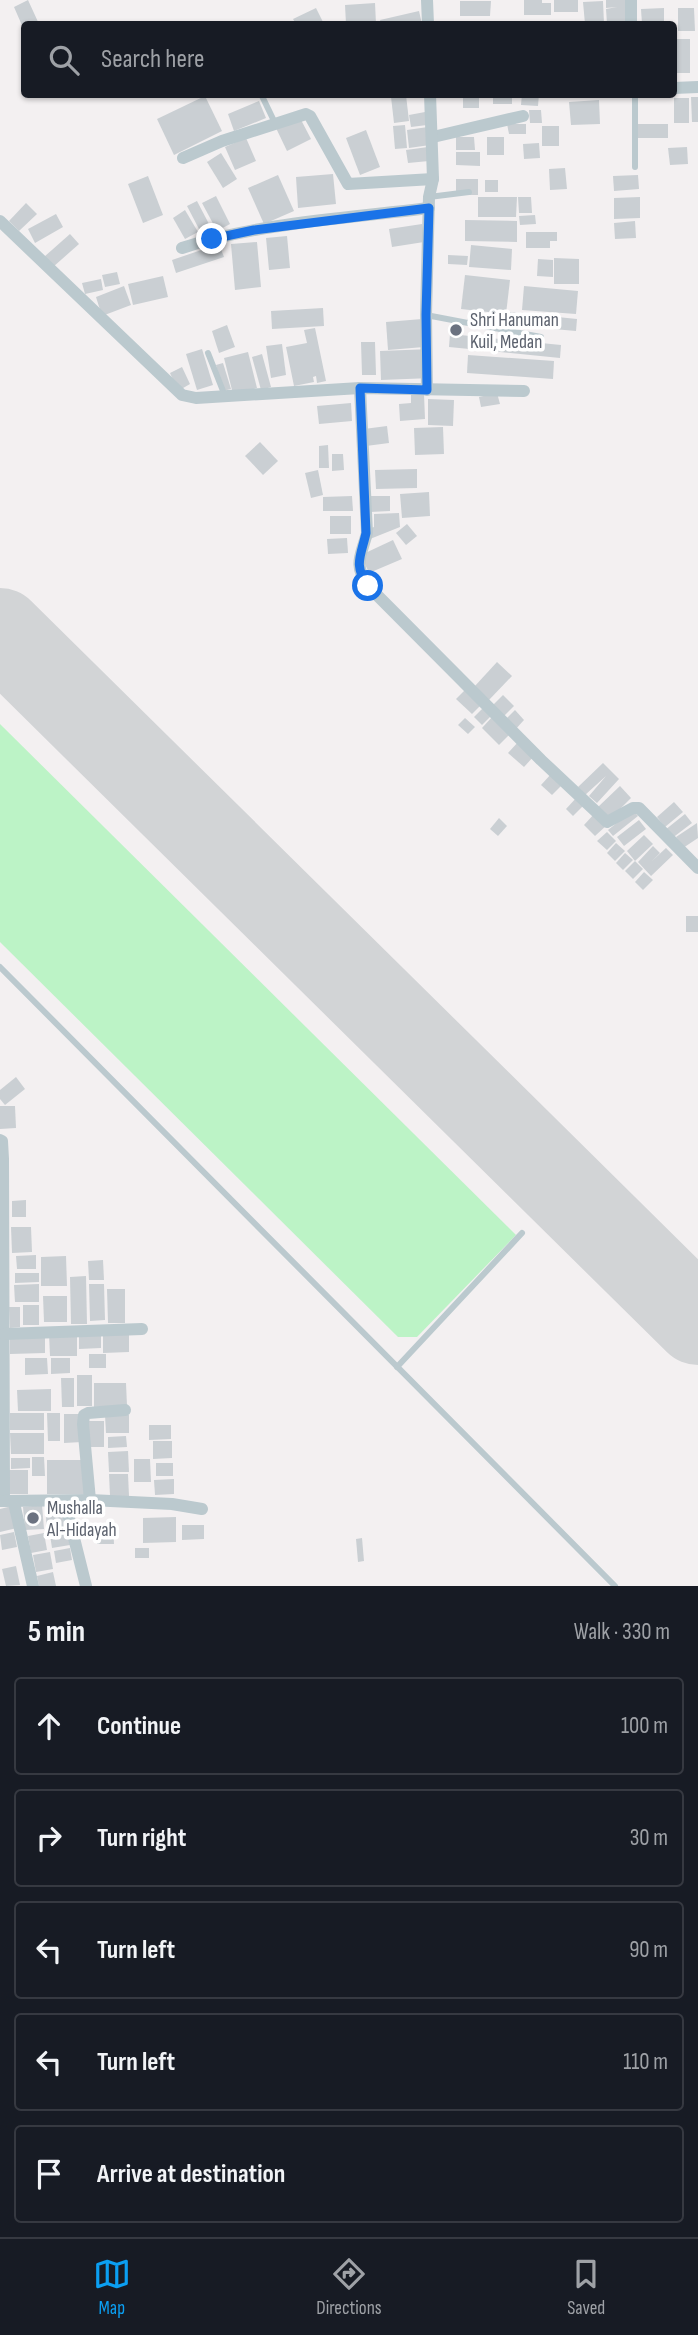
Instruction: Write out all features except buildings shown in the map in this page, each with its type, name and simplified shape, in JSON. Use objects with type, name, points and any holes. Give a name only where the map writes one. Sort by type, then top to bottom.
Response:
[{"type":"street","points":[[427,0],[428,21]]},
{"type":"street","points":[[631,0],[631,21]]},
{"type":"street","points":[[677,88],[698,87]]},
{"type":"street","points":[[427,390],[429,202],[433,179],[430,98]]},
{"type":"street","points":[[183,158],[211,145],[306,114],[310,116],[348,184],[433,179]]},
{"type":"street","points":[[433,137],[523,116]]},
{"type":"street","points":[[182,248],[254,230],[429,202]]},
{"type":"street","points":[[0,221],[182,395],[196,398],[360,388],[524,391]]},
{"type":"street","points":[[360,388],[366,533],[359,565],[361,576],[368,586],[541,760],[607,822],[632,808],[639,808],[698,868]]},
{"type":"street","points":[[1,1141],[6,1502],[33,1586]]},
{"type":"street","points":[[4,1334],[142,1329]]},
{"type":"street","points":[[90,1500],[84,1415],[125,1410]]},
{"type":"street","points":[[6,1502],[90,1500],[172,1504],[202,1509]]},
{"type":"street","points":[[65,1502],[86,1586]]},
{"type":"lane","points":[[263,98],[275,123]]},
{"type":"lane","points":[[635,98],[635,167]]},
{"type":"lane","points":[[429,202],[469,192]]},
{"type":"lane","points":[[426,315],[541,337]]},
{"type":"lane","points":[[208,354],[225,396]]},
{"type":"lane","points":[[0,967],[615,1586]]},
{"type":"lane","points":[[397,1367],[522,1233]]},
{"type":"green space","points":[[0,724],[516,1235],[417,1337],[398,1337],[0,942]]},
{"type":"runway","points":[[0,632],[698,1321]]},
{"type":"place","name":"Shri Hanuman Kuil, Medan","points":[[456,330]]},
{"type":"place","name":"Mushalla Al-Hidayah","points":[[33,1518]]},
{"type":"route","points":[[212,239],[254,230],[429,208],[427,390],[360,388],[366,538],[360,552],[359,565],[361,576],[368,586]]}]
